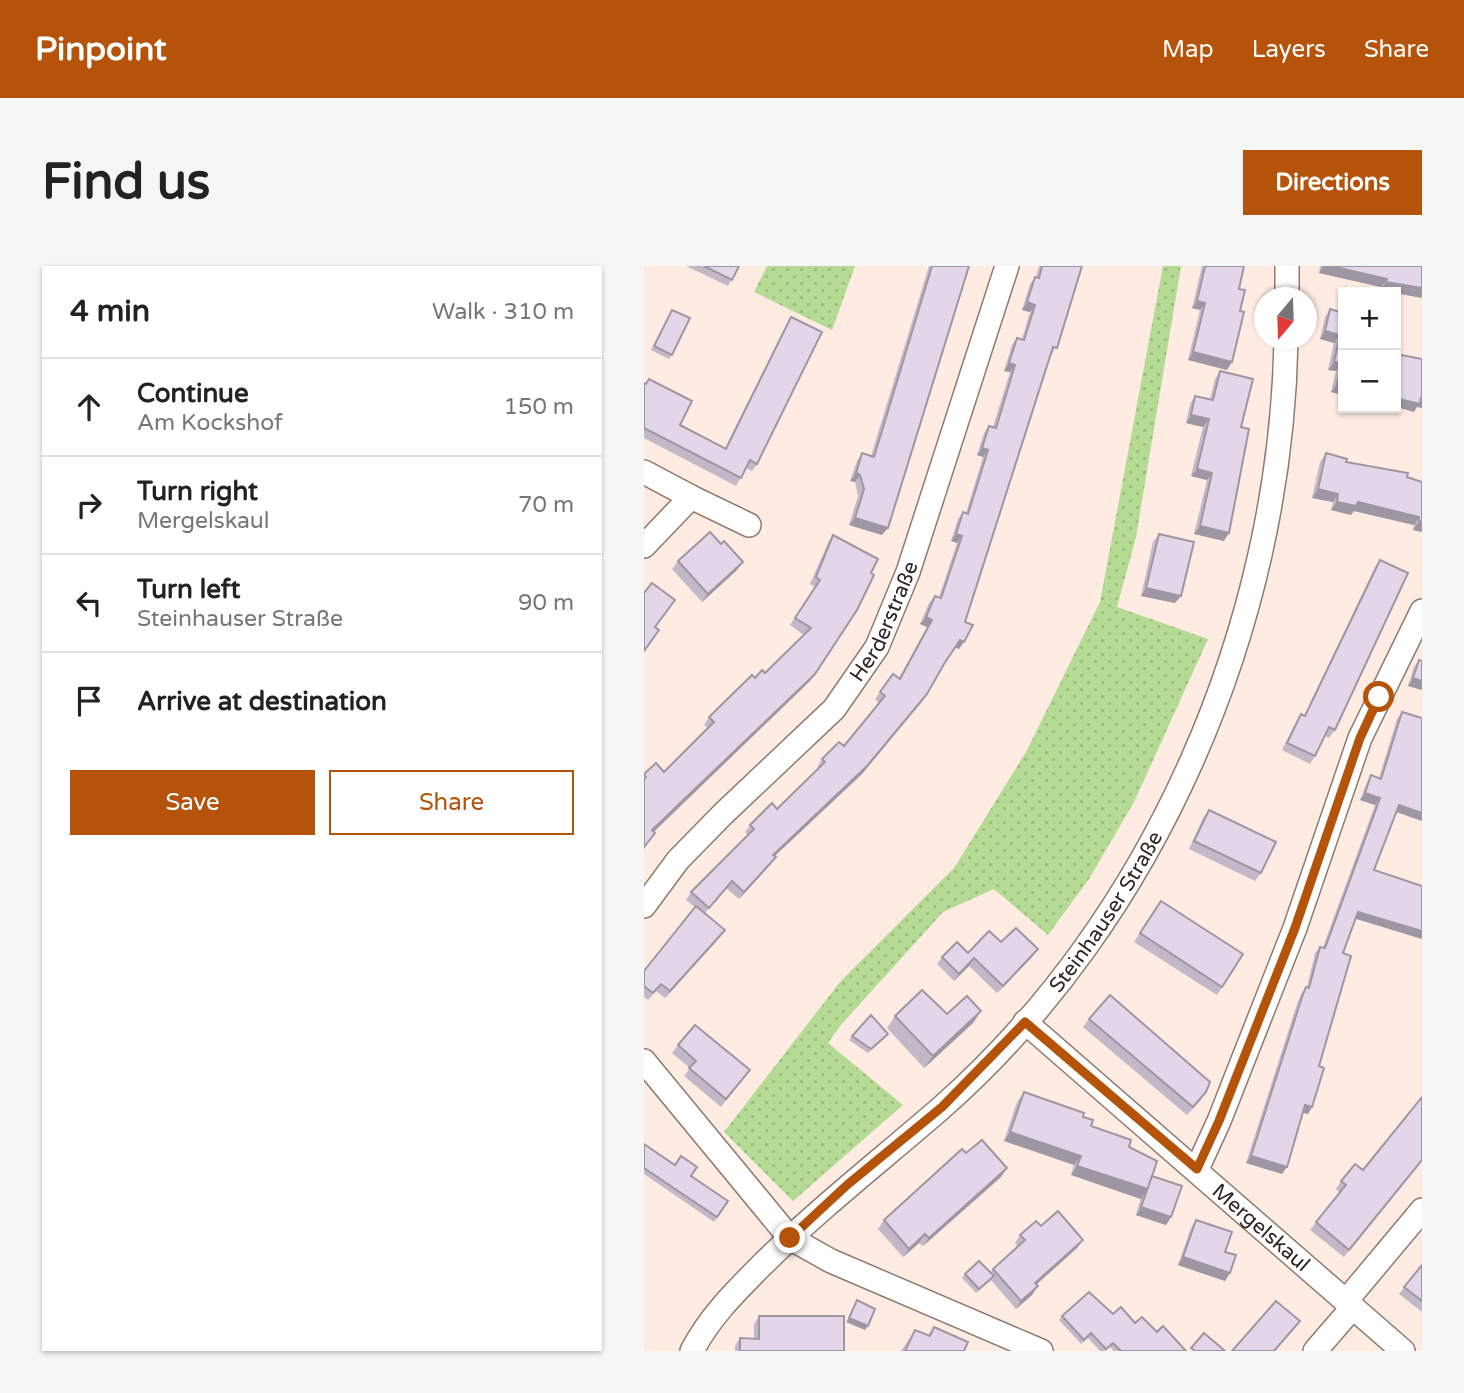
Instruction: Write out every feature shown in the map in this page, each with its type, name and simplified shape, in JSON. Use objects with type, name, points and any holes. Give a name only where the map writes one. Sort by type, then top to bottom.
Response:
[{"type":"street","name":"Herderstraße","points":[[644,906],[678,860],[834,709],[877,647],[908,572],[1007,266]]},
{"type":"street","points":[[1287,266],[1287,287]]},
{"type":"street","name":"Steinhauser Straße","points":[[692,1351],[722,1304],[847,1185],[942,1107],[1025,1022],[1069,972],[1111,911],[1182,787],[1238,635],[1269,518],[1283,424],[1286,350]]},
{"type":"street","points":[[644,472],[749,525]]},
{"type":"street","points":[[644,546],[691,497]]},
{"type":"street","points":[[1197,1169],[1219,1121],[1295,928],[1360,738],[1422,611]]},
{"type":"street","name":"Mergelskaul","points":[[1025,1022],[1403,1351]]},
{"type":"street","points":[[644,1061],[790,1238],[831,1261],[1041,1351]]},
{"type":"street","points":[[1315,1351],[1422,1210]]},
{"type":"green space","points":[[767,266],[855,266],[832,330],[754,292]]},
{"type":"green space","points":[[1163,266],[1181,266],[1136,537],[1117,607],[1208,639],[1134,802],[1089,879],[1048,935],[994,889],[943,912],[840,1026],[828,1043],[903,1105],[793,1201],[724,1132],[840,982],[954,868],[1026,752],[1100,602]]},
{"type":"building","points":[[704,266],[739,266],[732,280]]},
{"type":"building","points":[[932,266],[969,266],[888,528],[855,518],[864,489],[860,475],[856,473],[862,453],[874,457]]},
{"type":"building","points":[[1042,266],[1082,266],[1057,348],[1053,347],[965,622],[973,625],[964,642],[960,640],[944,664],[927,694],[867,766],[773,855],[776,857],[744,892],[732,881],[709,908],[691,892],[754,829],[750,825],[772,803],[777,809],[825,762],[822,759],[839,742],[844,746],[885,696],[880,692],[893,674],[900,679],[932,620],[926,617],[935,596],[941,598],[962,536],[956,534],[963,512],[968,514],[988,450],[982,448],[989,426],[996,428],[1015,365],[1009,363],[1017,338],[1024,340],[1035,305],[1027,302],[1035,277],[1039,278]]},
{"type":"building","points":[[1205,266],[1244,266],[1239,289],[1245,290],[1240,311],[1244,312],[1232,362],[1193,352],[1205,303],[1197,301]]},
{"type":"building","points":[[1331,266],[1422,266],[1422,288],[1386,282],[1387,279]]},
{"type":"building","points":[[1330,309],[1338,311],[1338,334],[1325,331]]},
{"type":"building","points":[[672,310],[690,318],[672,355],[654,346]]},
{"type":"building","points":[[791,317],[822,332],[757,464],[750,460],[741,478],[644,428],[644,383],[649,379],[692,401],[680,425],[726,449]]},
{"type":"building","points":[[1338,344],[1338,362],[1334,362]]},
{"type":"building","points":[[1401,355],[1422,359],[1420,404],[1401,399]]},
{"type":"building","points":[[1220,371],[1253,379],[1241,427],[1249,429],[1229,533],[1200,526],[1212,473],[1197,469],[1209,419],[1191,415],[1195,396],[1213,400]]},
{"type":"building","points":[[1326,453],[1347,459],[1346,462],[1408,473],[1407,477],[1422,482],[1422,522],[1419,517],[1358,502],[1356,506],[1337,502],[1338,494],[1318,489]]},
{"type":"building","points":[[710,532],[721,544],[724,541],[743,562],[708,594],[678,561]]},
{"type":"building","points":[[1159,534],[1194,542],[1181,596],[1146,588]]},
{"type":"building","points":[[833,535],[878,559],[871,573],[874,575],[857,610],[815,674],[652,830],[655,833],[644,847],[644,774],[656,763],[664,772],[714,722],[709,717],[752,675],[755,678],[762,670],[765,673],[811,628],[795,618],[820,580],[816,577]]},
{"type":"building","points":[[1380,560],[1408,573],[1335,730],[1329,727],[1315,756],[1287,743],[1301,714],[1305,716]]},
{"type":"building","points":[[652,583],[675,600],[655,627],[659,630],[644,651],[644,593]]},
{"type":"building","points":[[1419,660],[1422,661],[1422,681],[1413,678]]},
{"type":"building","points":[[1402,712],[1422,718],[1422,813],[1399,805],[1374,870],[1422,886],[1422,931],[1358,912],[1343,953],[1351,956],[1319,1066],[1324,1068],[1312,1107],[1305,1105],[1287,1167],[1251,1156],[1302,997],[1306,987],[1309,988],[1320,947],[1325,948],[1380,798],[1365,793],[1371,775],[1381,779]]},
{"type":"building","points":[[1209,810],[1276,842],[1261,873],[1194,841]]},
{"type":"building","points":[[1161,901],[1243,954],[1222,987],[1140,933]]},
{"type":"building","points":[[696,906],[725,930],[670,991],[661,984],[653,993],[644,986],[644,971]]},
{"type":"building","points":[[1016,928],[1038,949],[1003,986],[974,958],[959,974],[942,957],[957,942],[968,953],[989,931],[1001,942]]},
{"type":"building","points":[[922,990],[947,1014],[967,996],[981,1011],[933,1056],[895,1016]]},
{"type":"building","points":[[1110,995],[1210,1082],[1206,1092],[1193,1107],[1089,1019]]},
{"type":"building","points":[[871,1015],[888,1034],[871,1049],[852,1036]]},
{"type":"building","points":[[695,1025],[750,1070],[726,1099],[689,1068],[696,1061],[678,1045]]},
{"type":"building","points":[[1024,1092],[1084,1113],[1083,1117],[1093,1120],[1091,1126],[1131,1140],[1129,1147],[1157,1161],[1148,1189],[1077,1166],[1081,1156],[1010,1132]]},
{"type":"building","points":[[1422,1097],[1422,1160],[1349,1250],[1316,1222],[1346,1185],[1341,1181],[1355,1164],[1363,1170]]},
{"type":"building","points":[[982,1140],[1007,1168],[929,1238],[925,1234],[909,1249],[884,1220],[962,1149],[966,1153]]},
{"type":"building","points":[[644,1144],[675,1165],[681,1156],[697,1167],[691,1176],[728,1201],[717,1217],[644,1168]]},
{"type":"building","points":[[1152,1176],[1182,1186],[1171,1217],[1141,1207]]},
{"type":"building","points":[[1058,1211],[1083,1240],[1035,1283],[1038,1286],[1021,1301],[993,1269],[1025,1240],[1020,1235],[1036,1221],[1041,1226]]},
{"type":"building","points":[[1196,1220],[1232,1232],[1225,1252],[1236,1255],[1230,1273],[1183,1257]]},
{"type":"building","points":[[979,1261],[994,1276],[979,1289],[965,1274]]},
{"type":"building","points":[[1422,1265],[1422,1301],[1404,1287]]},
{"type":"building","points":[[1089,1292],[1113,1314],[1121,1307],[1135,1323],[1142,1317],[1157,1332],[1163,1326],[1186,1351],[1121,1351],[1113,1343],[1106,1349],[1091,1333],[1084,1340],[1062,1316]]},
{"type":"building","points":[[857,1300],[875,1309],[868,1326],[849,1318]]},
{"type":"building","points":[[1276,1301],[1300,1321],[1274,1351],[1232,1351]]},
{"type":"building","points":[[759,1316],[844,1316],[844,1351],[740,1351],[740,1338],[759,1339]]},
{"type":"building","points":[[934,1327],[968,1342],[964,1351],[905,1351],[915,1330],[930,1336]]},
{"type":"building","points":[[1204,1333],[1225,1351],[1195,1351],[1191,1348]]},
{"type":"route","points":[[790,1238],[847,1185],[942,1107],[1025,1022],[1197,1169],[1219,1121],[1295,928],[1360,738],[1379,697]]}]
